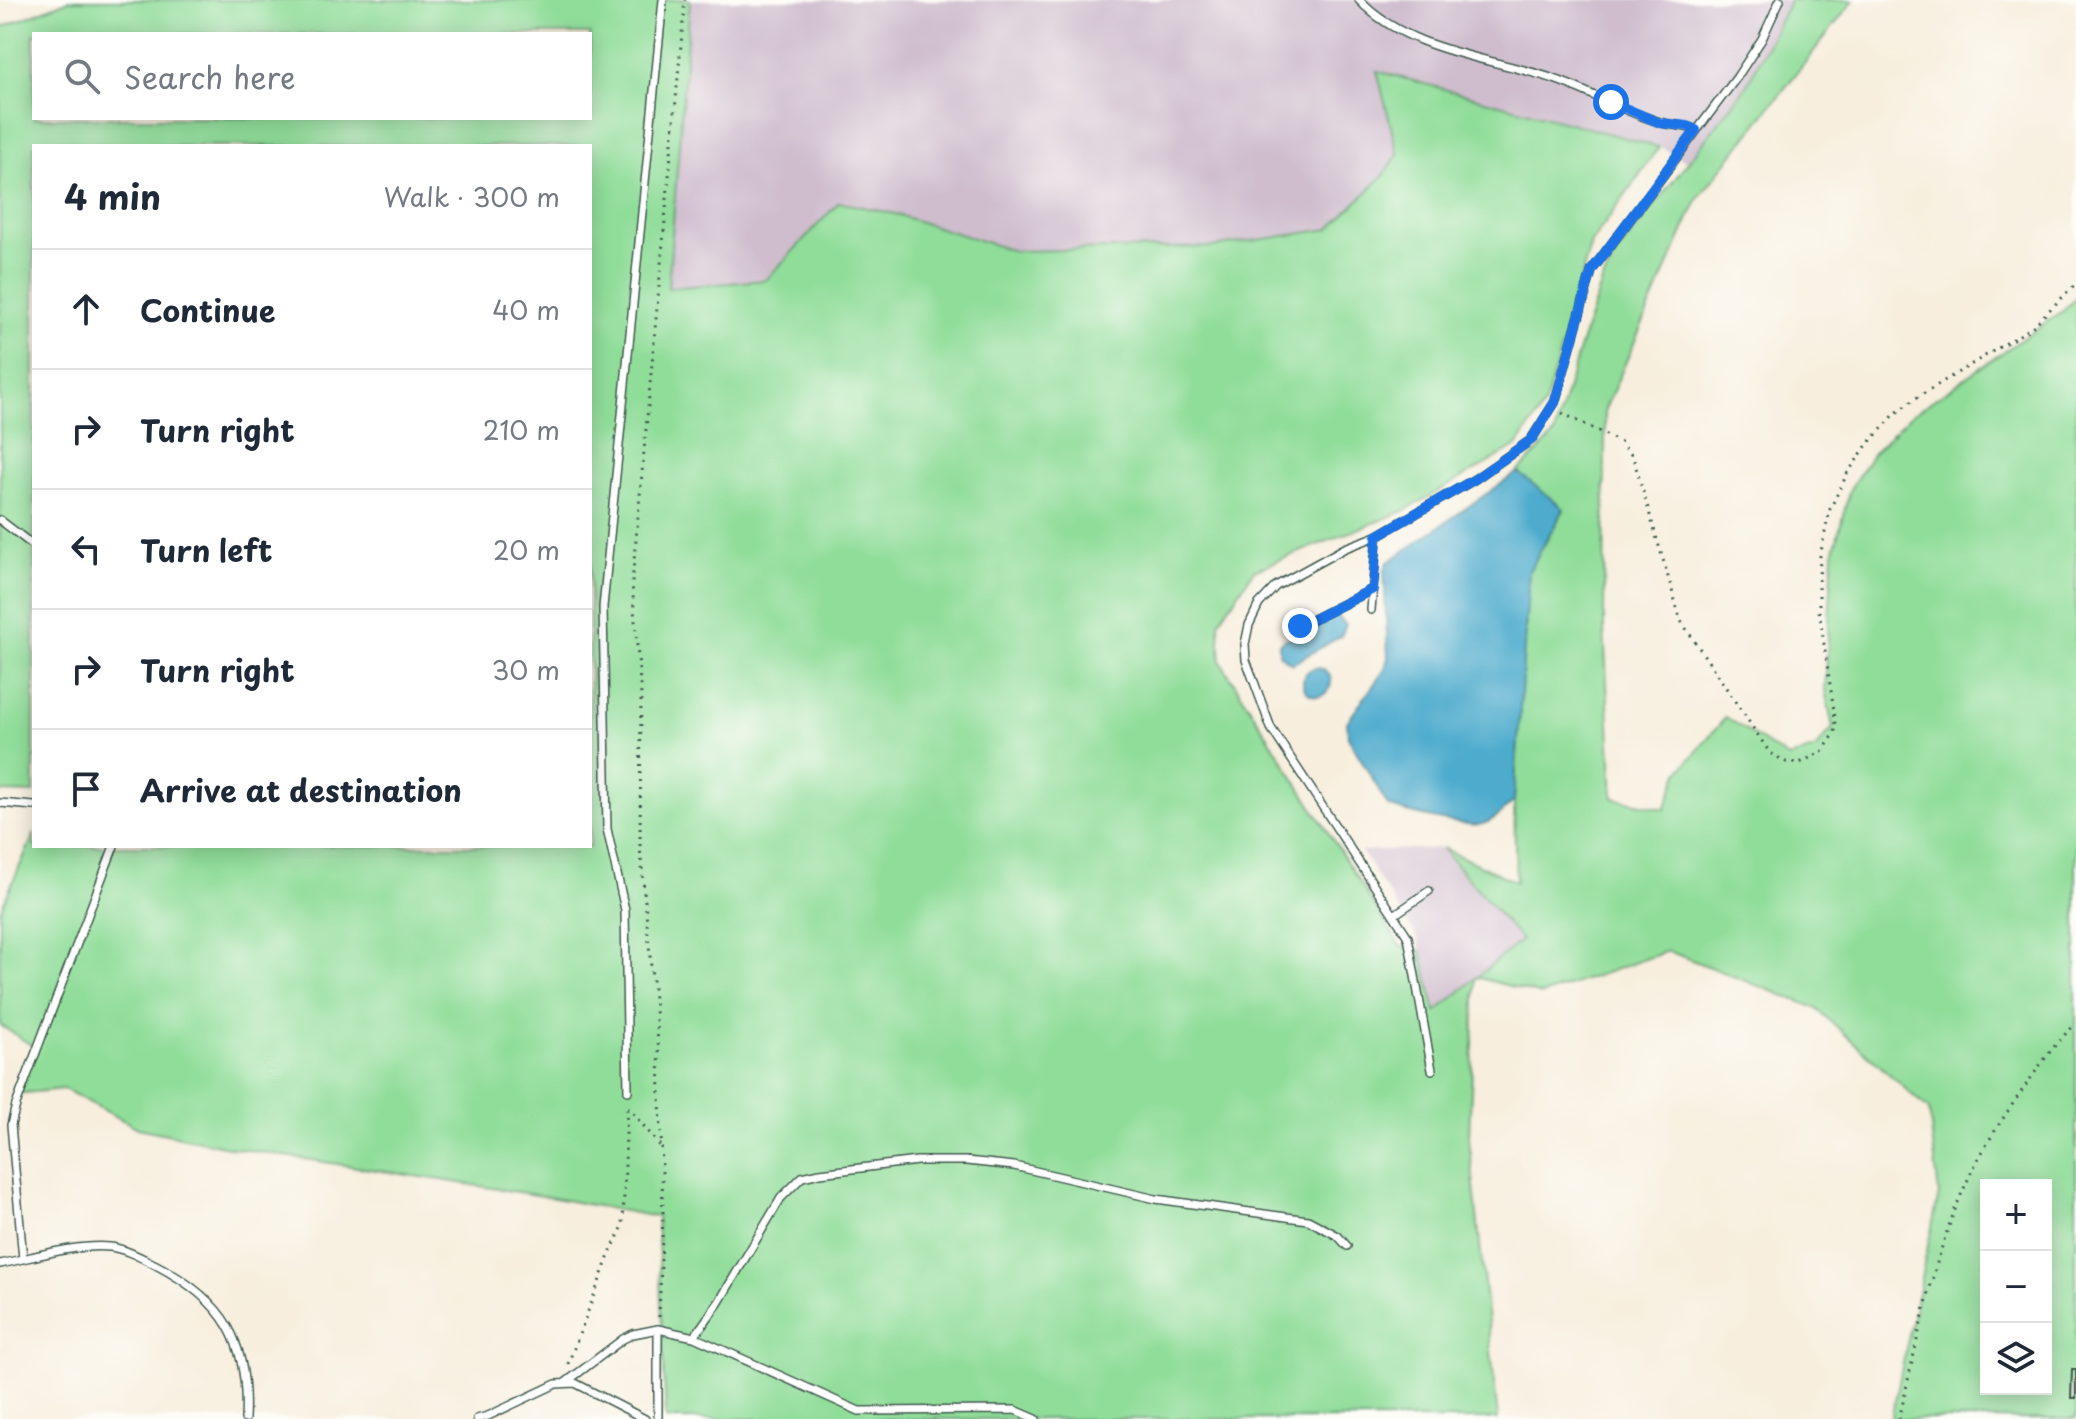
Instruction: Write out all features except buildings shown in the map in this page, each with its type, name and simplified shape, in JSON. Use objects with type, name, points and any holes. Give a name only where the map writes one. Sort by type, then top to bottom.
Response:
[{"type":"lane","points":[[628,1091],[625,910],[607,829],[603,607],[663,0]]},
{"type":"lane","points":[[1359,0],[1375,15],[1404,32],[1439,46],[1552,78],[1660,123],[1696,130]]},
{"type":"lane","points":[[1432,1070],[1408,937],[1271,728],[1246,660],[1249,625],[1259,604],[1276,586],[1345,548],[1377,536],[1475,479],[1531,440],[1555,402],[1592,270],[1737,77],[1762,39],[1780,0]]},
{"type":"lane","points":[[0,520],[32,544]]},
{"type":"lane","points":[[1371,610],[1377,536]]},
{"type":"lane","points":[[1300,626],[1373,589]]},
{"type":"lane","points":[[0,803],[32,806]]},
{"type":"lane","points":[[23,1259],[11,1125],[113,848]]},
{"type":"lane","points":[[1394,915],[1429,891]]},
{"type":"lane","points":[[694,1337],[719,1302],[781,1198],[802,1177],[820,1173],[917,1161],[967,1161],[1014,1166],[1156,1199],[1308,1220],[1338,1236],[1347,1246]]},
{"type":"lane","points":[[0,1264],[84,1247],[112,1247],[181,1278],[197,1289],[228,1325],[238,1346],[245,1367],[245,1419]]},
{"type":"lane","points":[[658,1329],[658,1419]]},
{"type":"lane","points":[[565,1383],[623,1339],[658,1329],[694,1337],[859,1411],[1015,1410],[1036,1419]]},
{"type":"lane","points":[[477,1419],[556,1384],[565,1383],[581,1384],[645,1419]]},
{"type":"path","points":[[658,1329],[663,1213],[659,1053],[640,847],[641,695],[632,583],[685,0]]},
{"type":"path","points":[[1551,408],[1620,442],[1633,457],[1681,621],[1770,753],[1786,762],[1800,763],[1830,744],[1836,724],[1819,611],[1820,556],[1830,509],[1847,474],[1867,445],[1895,414],[2031,328],[2076,284]]},
{"type":"path","points":[[1899,1419],[1938,1261],[1966,1184],[1993,1134],[2051,1051],[2076,1024]]},
{"type":"path","points":[[565,1383],[568,1365],[623,1226],[628,1091]]},
{"type":"path","points":[[627,1106],[661,1147]]},
{"type":"shaded area","points":[[690,0],[1790,0],[1746,87],[1688,162],[1659,146],[1378,71],[1398,154],[1384,175],[1329,229],[1213,247],[1014,251],[895,214],[839,202],[766,280],[668,288]]},
{"type":"shaded area","points":[[1442,848],[1522,940],[1435,1013],[1418,939],[1361,851]]},
{"type":"green space","points":[[69,0],[690,0],[668,288],[766,280],[839,202],[895,214],[1014,251],[1213,247],[1329,229],[1384,175],[1398,154],[1377,71],[1659,147],[1591,243],[1545,404],[1517,446],[1404,511],[1254,570],[1219,622],[1221,662],[1400,946],[1421,951],[1436,1012],[1476,978],[1469,1137],[1498,1419],[666,1419],[657,1217],[228,1147],[138,1128],[64,1089],[14,1094],[34,1047],[0,1025],[0,911],[32,839],[32,848],[592,848],[592,144],[32,144],[32,793],[0,792],[0,28]]},
{"type":"green space","points":[[1790,0],[1854,0],[1697,200],[1605,409],[1604,628],[1613,798],[1665,809],[1679,772],[1726,717],[1788,758],[1816,748],[1833,728],[1825,690],[1833,554],[1850,489],[1873,453],[1910,416],[2064,310],[2076,297],[2076,1419],[1891,1419],[1939,1194],[1929,1110],[1816,1008],[1668,951],[1542,995],[1477,977],[1521,940],[1442,848],[1516,882],[1514,801],[1529,571],[1564,510],[1518,472],[1554,435],[1602,282],[1616,255],[1746,87]]},
{"type":"water","points":[[1518,472],[1564,509],[1529,571],[1514,801],[1491,820],[1475,825],[1436,819],[1388,806],[1348,737],[1347,722],[1385,669],[1388,657],[1384,572],[1387,563]]},
{"type":"water","points":[[1337,615],[1346,625],[1341,636],[1292,664],[1279,654],[1279,644],[1285,639]]},
{"type":"water","points":[[1317,668],[1327,672],[1331,682],[1327,692],[1317,696],[1307,692],[1303,682],[1307,672]]},
{"type":"route","points":[[1300,626],[1373,589],[1377,536],[1475,479],[1531,440],[1555,402],[1592,270],[1696,130],[1660,123],[1611,102]]}]
